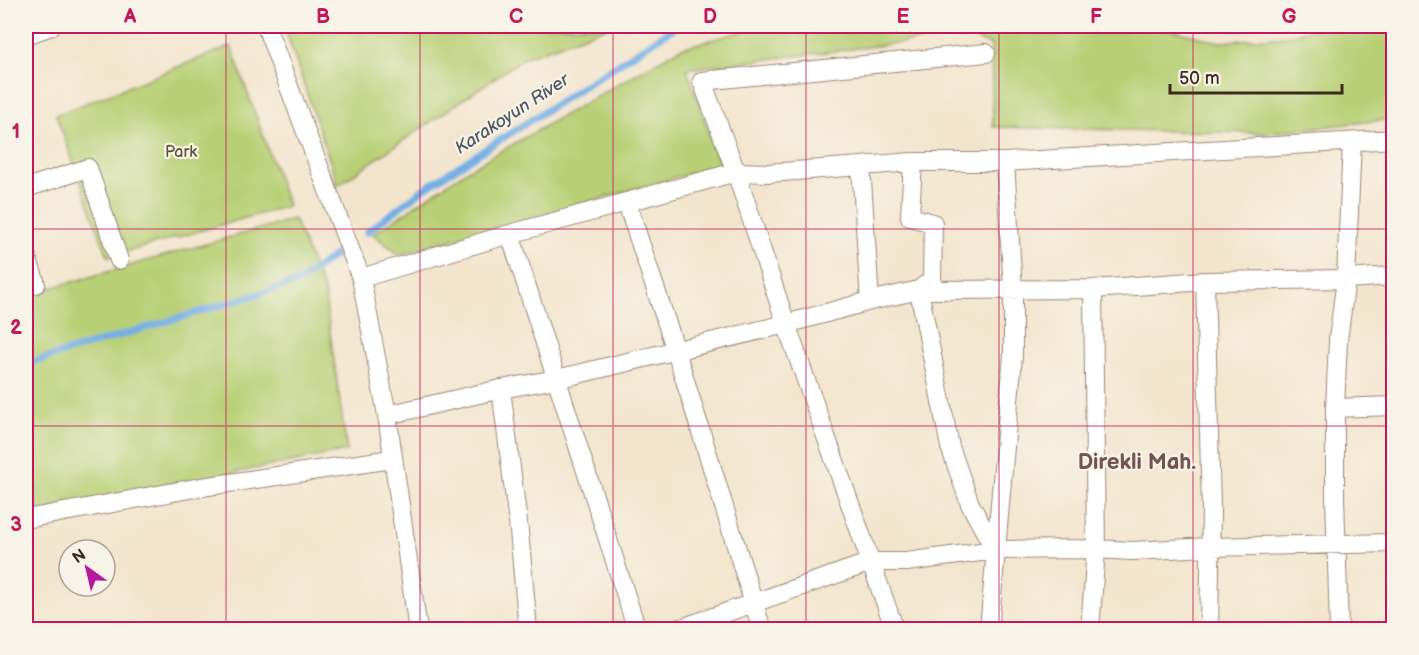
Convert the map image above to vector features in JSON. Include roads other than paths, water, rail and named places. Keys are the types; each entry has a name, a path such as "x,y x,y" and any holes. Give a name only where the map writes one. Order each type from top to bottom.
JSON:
{"street":[{"path":"26,35 51,26"},
{"path":"266,26 361,278 387,415 418,630"},
{"path":"895,630 786,324 736,172 702,81 986,53"},
{"path":"361,278 510,234 736,172 770,173 913,162 1005,162 1394,139"},
{"path":"1339,630 1335,408 1338,340 1346,279 1352,142"},
{"path":"913,162 910,217 933,223 932,280 919,290"},
{"path":"989,630 1013,355 1013,290 1005,162"},
{"path":"861,166 870,301"},
{"path":"26,188 88,168 119,260"},
{"path":"627,202 676,351 762,630"},
{"path":"510,234 638,630"},
{"path":"26,254 36,284"},
{"path":"387,415 501,389 557,380 919,290 1093,289 1205,281 1394,276"},
{"path":"1205,281 1211,509 1209,630"},
{"path":"1089,630 1096,549 1093,289"},
{"path":"919,290 950,447 970,504 995,550"},
{"path":"501,389 519,531 528,630"},
{"path":"1335,408 1394,406"},
{"path":"26,519 195,488 392,459"},
{"path":"676,630 871,562 907,562 995,550 1132,551 1394,543"}],"waterway":[{"name":"Karakoyun River","path":"367,232 425,188 677,26"},
{"name":"Karakoyun River","path":"1226,26 1237,28 1251,26"},
{"name":"Karakoyun River","path":"26,364 298,282 335,255"}],"district":[{"name":"Direkli Mah.","path":"1137,462"}],"park label":[{"name":"Park","path":"181,152"}]}
